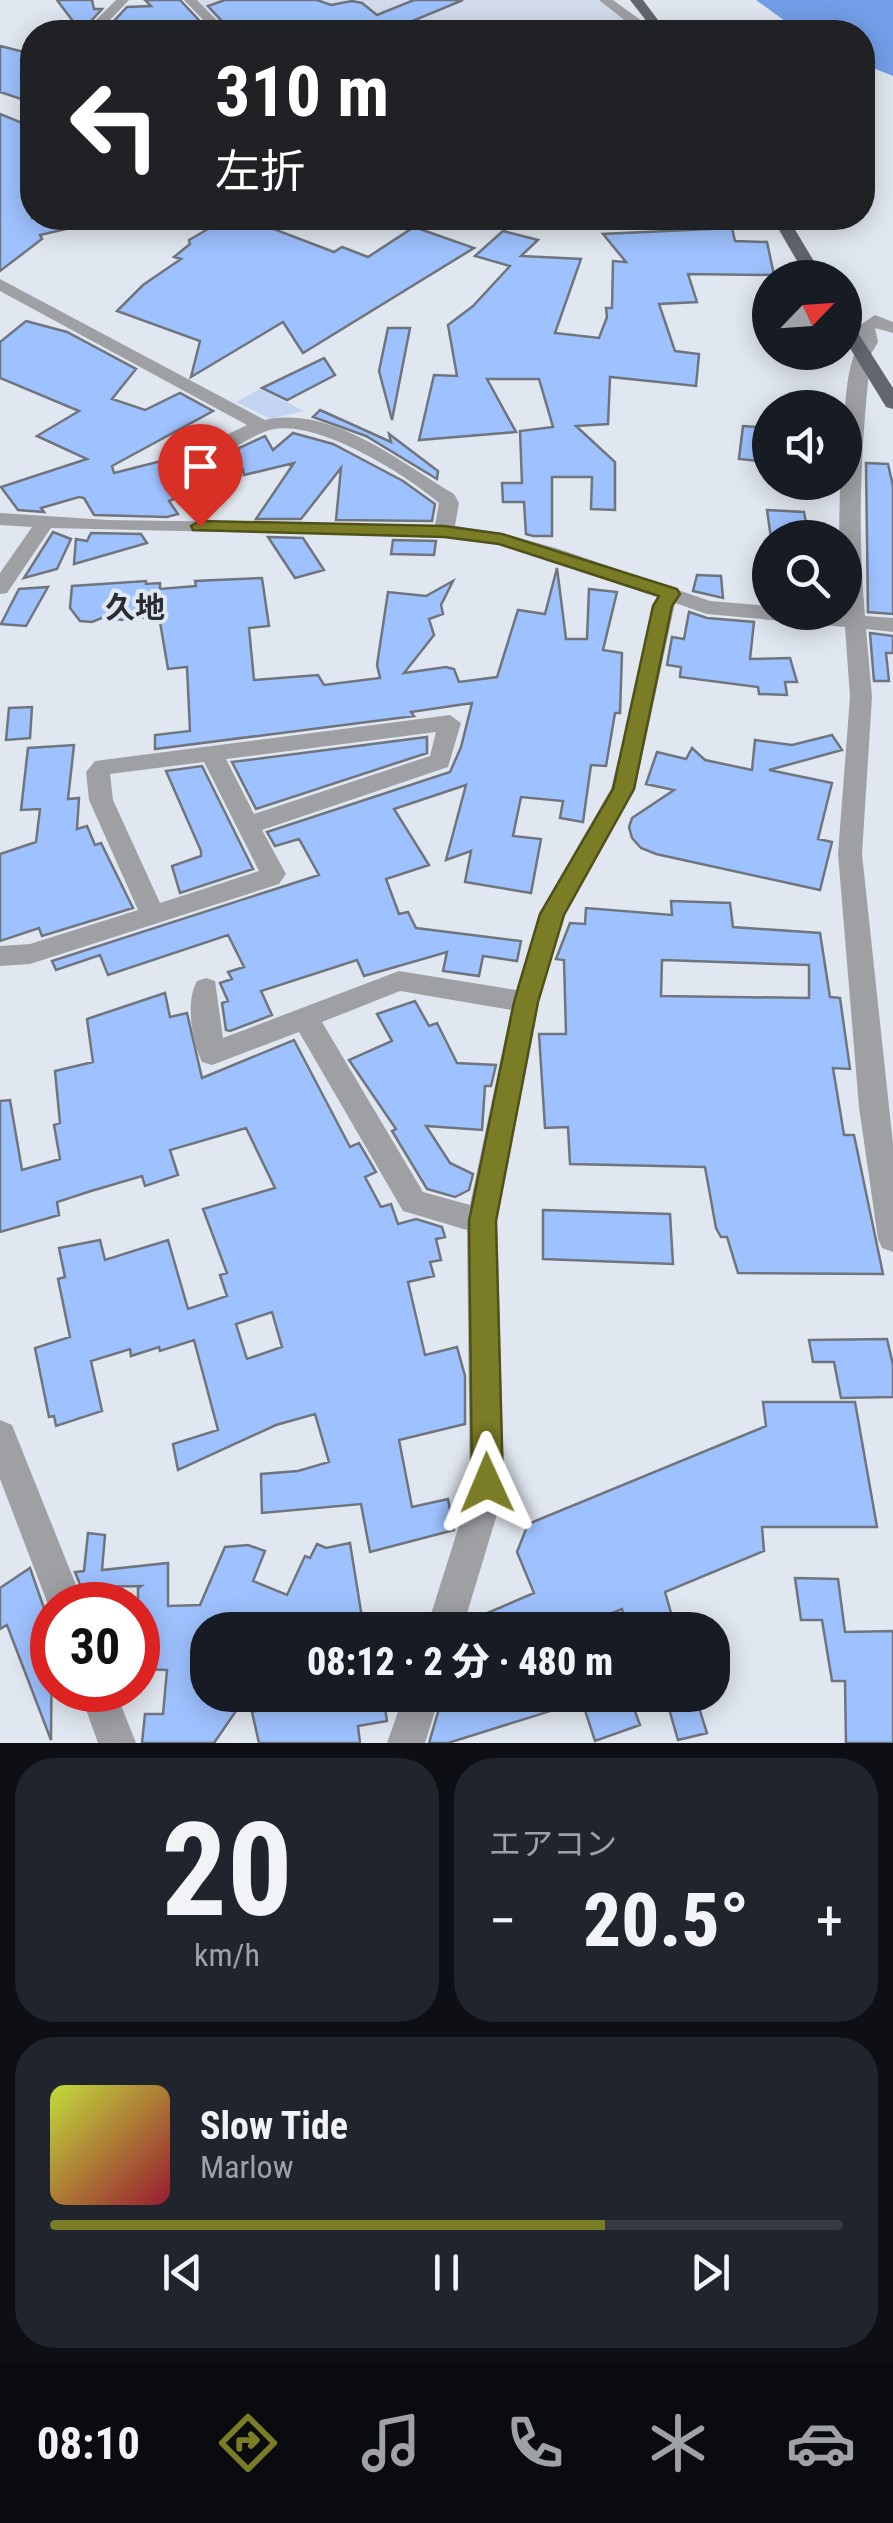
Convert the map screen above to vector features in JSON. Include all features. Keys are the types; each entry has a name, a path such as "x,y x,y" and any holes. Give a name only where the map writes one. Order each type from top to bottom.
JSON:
{"main road":[{"path":"636,0 651,20"},
{"path":"788,230 806,260"},
{"path":"862,354 893,403"}],"street":[{"path":"102,20 123,0"},
{"path":"190,0 210,20"},
{"path":"605,0 632,20"},
{"path":"0,284 262,426"},
{"path":"862,354 870,342 866,326 871,321 886,322 893,328"},
{"path":"849,520 850,457 860,370"},
{"path":"204,453 262,426 294,422 320,428 384,460 446,498 449,503 444,532"},
{"path":"0,519 44,524 444,532 502,539 707,607 752,611"},
{"path":"0,588 44,524"},
{"path":"449,1612 487,1483 482,1221 526,1002 552,914 624,789 662,606 670,594"},
{"path":"862,622 893,625"},
{"path":"855,630 860,697 850,854 873,1107 893,1239"},
{"path":"153,914 101,800 98,772 102,767 450,722 440,760 249,825"},
{"path":"0,956 30,954 274,874 211,754"},
{"path":"206,988 204,1007 212,1054 399,981 526,1002"},
{"path":"306,1020 413,1202 482,1221"},
{"path":"0,1436 57,1582"},
{"path":"106,1712 117,1743"},
{"path":"406,1743 416,1712"}],"shaded area":[{"path":"198,0 602,0 630,20 216,20"},
{"path":"260,389 304,411 271,419 236,402"}],"water":[{"path":"756,0 893,0 893,76 875,69 875,20 784,20"}],"building":[{"path":"57,0 92,0 94,9 102,9 92,20 72,20"},
{"path":"145,0 180,0 199,20 115,20 127,7 151,6"},
{"path":"225,0 317,0 331,5 352,1 362,3 377,15 414,0 463,0 415,20 221,20 208,6"},
{"path":"0,46 20,51 20,99 0,92"},
{"path":"0,114 20,122 20,230 62,230 40,235 42,239 0,271"},
{"path":"206,230 276,230 334,252 342,247 368,257 409,230 423,230 474,248 303,353 283,322 191,377 200,341 117,311 143,285 181,259 174,257 190,244 189,240"},
{"path":"732,230 735,241 767,242 771,260 752,260 752,275 688,274 697,302 659,304 675,351 699,354 696,386 610,377 608,424 576,426 615,462 615,510 591,509 592,477 552,477 552,536 526,534 524,502 503,502 502,483 522,483 520,431 553,427 539,379 487,379 516,432 419,440 434,375 457,376 448,325 473,306 510,266 475,256 503,231 538,240 521,256 581,259 555,333 599,338 607,317 606,308 612,308 613,261 626,262 603,234"},
{"path":"26,321 67,332 136,369 112,399 145,410 180,393 213,411 112,466 114,473 193,453 197,461 216,459 265,436 273,450 293,433 333,444 403,481 435,504 432,521 336,520 341,468 301,519 256,519 294,463 244,475 243,469 169,488 176,498 169,501 178,514 167,517 94,515 84,498 79,497 41,508 44,512 18,510 1,487 87,459 37,436 79,411 0,378 0,342"},
{"path":"388,328 410,328 392,420 379,371"},
{"path":"324,358 335,375 287,400 262,388"},
{"path":"320,410 391,442 389,434 438,471 437,479 366,436 313,417"},
{"path":"743,426 752,427 752,460 739,459"},
{"path":"866,463 888,464 893,486 893,614 868,612"},
{"path":"767,510 804,512 806,520 768,520"},
{"path":"53,532 71,539 57,569 24,578"},
{"path":"91,533 141,534 147,543 74,564 76,539 87,541"},
{"path":"268,537 303,538 324,570 295,578"},
{"path":"393,540 436,541 434,555 391,554"},
{"path":"557,568 566,639 587,639 589,589 617,592 603,650 622,653 620,713 615,713 606,766 591,765 583,822 560,818 563,801 521,797 513,836 541,839 531,893 465,882 471,851 446,860 466,785 394,809 429,865 386,879 399,914 408,912 416,928 521,941 517,961 483,956 479,976 443,971 447,952 364,976 357,960 261,991 272,1015 230,1031 226,1030 222,1003 228,1001 220,983 232,979 228,972 244,967 228,935 108,975 100,955 56,970 52,961 319,875 299,839 275,846 267,832 450,772 472,703 411,712 414,716 155,749 155,735 190,731 187,667 168,669 160,622 133,615 122,620 104,617 80,621 70,608 72,586 146,581 160,583 160,589 196,586 195,581 262,578 269,626 249,628 254,680 318,675 324,685 380,678 377,665 388,592 426,596 453,581 441,605 443,614 429,619 434,635 404,673 446,667 454,669 459,682 497,677 518,610 545,614"},
{"path":"697,575 721,576 723,598 693,591"},
{"path":"48,587 26,626 1,624 19,589"},
{"path":"689,612 707,618 752,622 750,659 790,658 797,682 785,682 787,695 759,694 758,687 680,677 681,667 667,665 672,637 684,639"},
{"path":"870,633 893,636 893,653 886,653 889,681 874,681"},
{"path":"32,707 30,738 6,740 9,708"},
{"path":"832,735 842,750 769,770 832,783 818,839 832,842 820,890 656,854 641,848 632,838 632,818 674,790 646,784 657,752 686,759 692,748 705,760 752,770 755,740 792,745"},
{"path":"427,737 427,753 256,809 232,762"},
{"path":"74,745 68,799 79,798 77,829 87,826 95,845 101,843 133,908 42,936 39,928 0,941 0,854 36,842 40,809 21,810 28,748"},
{"path":"202,766 253,869 180,893 172,866 201,856 201,851 166,771"},
{"path":"671,901 730,903 733,927 820,933 830,997 840,998 850,1069 833,1068 844,1135 854,1135 883,1274 738,1273 727,1237 721,1237 716,1228 705,1167 570,1164 568,1127 545,1128 539,1034 566,1034 564,960 556,959 570,923 585,924 586,908 672,915","holes":["662,960 809,965 809,998 661,996"]},
{"path":"165,993 170,1017 187,1013 202,1078 294,1040 350,1147 359,1143 376,1172 365,1177 381,1207 391,1204 398,1224 416,1219 442,1227 445,1237 436,1239 441,1260 430,1262 434,1276 408,1282 425,1355 457,1347 465,1376 465,1424 399,1440 412,1507 448,1499 454,1530 370,1552 361,1504 262,1513 261,1474 298,1471 329,1462 315,1414 276,1425 178,1470 173,1444 218,1430 194,1340 160,1351 159,1347 131,1356 130,1349 91,1361 102,1411 56,1426 54,1416 49,1417 35,1348 70,1337 58,1279 65,1277 59,1248 100,1240 105,1260 168,1240 188,1309 227,1296 220,1275 227,1273 203,1209 275,1188 246,1128 170,1150 178,1175 145,1186 142,1176 91,1191 57,1202 59,1215 0,1232 0,1101 10,1100 22,1170 60,1159 54,1125 60,1123 55,1071 93,1062 87,1019","holes":["272,1312 282,1347 247,1359 236,1324"]},
{"path":"415,1001 429,1026 437,1023 457,1063 496,1065 491,1086 485,1086 482,1130 426,1126 450,1163 473,1174 469,1190 455,1197 427,1189 392,1131 396,1129 349,1060 392,1041 377,1014"},
{"path":"543,1210 670,1214 673,1264 543,1259"},
{"path":"887,1339 893,1365 893,1397 841,1398 834,1362 813,1362 809,1340"},
{"path":"763,1402 855,1402 877,1527 762,1527 764,1551 665,1592 671,1612 490,1612 534,1593 517,1552 528,1524 766,1426"},
{"path":"88,1533 105,1535 102,1570 168,1563 168,1606 200,1605 225,1547 248,1545 265,1551 253,1581 287,1595 305,1556 310,1558 317,1544 326,1548 350,1543 361,1612 190,1612 190,1712 235,1712 214,1743 142,1743 145,1714 163,1714 167,1670 160,1670 160,1582 79,1582 75,1572 84,1571"},
{"path":"30,1568 35,1582 30,1582 30,1685 7,1625 0,1629 0,1588"},
{"path":"795,1578 838,1579 845,1632 893,1631 893,1743 846,1743 845,1681 832,1681 822,1620 801,1620"},
{"path":"40,1712 51,1712 51,1740"},
{"path":"252,1712 386,1712 387,1721 358,1726 360,1743 259,1743"},
{"path":"438,1712 547,1712 448,1743 429,1743"},
{"path":"586,1712 635,1712 640,1725 595,1741"},
{"path":"670,1712 700,1712 707,1733 678,1740"}],"district":[{"name":"久地","path":"135,607"}],"route":[{"path":"200,526 444,532 502,539 670,594 662,606 624,789 552,914 526,1002 482,1221 487,1483"}]}
